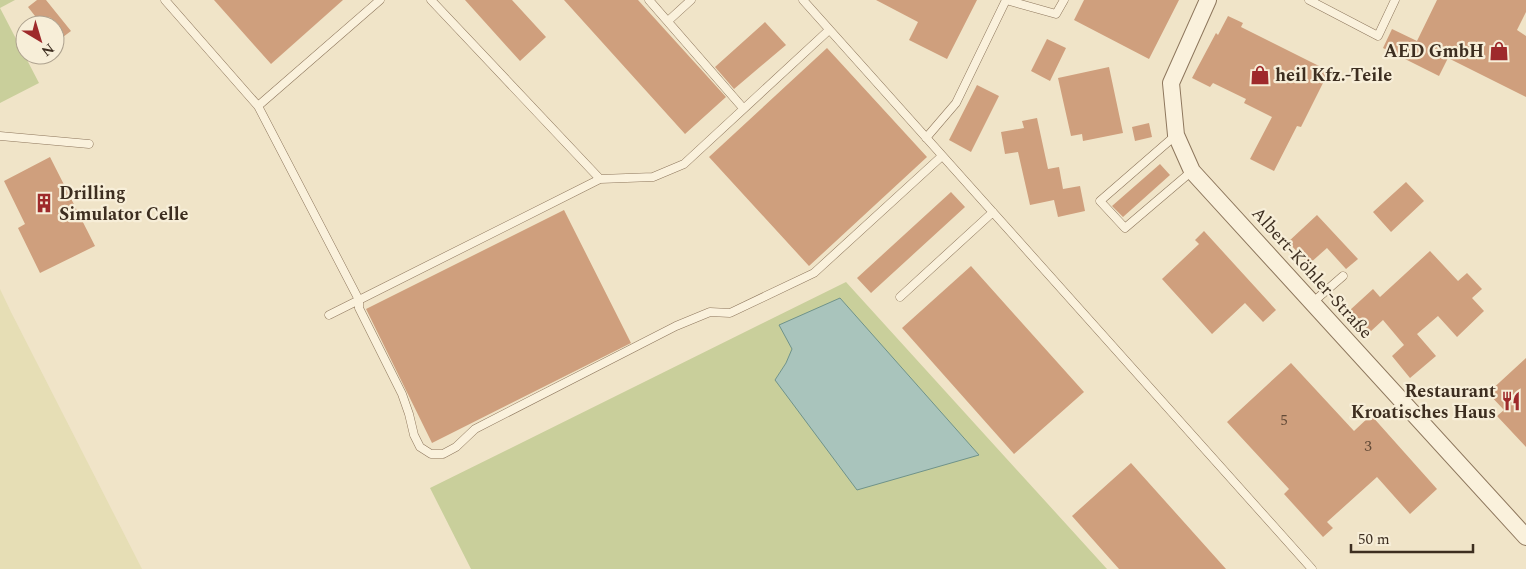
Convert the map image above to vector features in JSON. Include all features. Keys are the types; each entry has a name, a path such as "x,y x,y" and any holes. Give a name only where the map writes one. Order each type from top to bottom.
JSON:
{"street":[{"name":"Albert-Köhler-Straße","path":"1208,0 1171,83 1176,135 1192,171 1526,537"}],"lane":[{"path":"165,0 258,106 360,300 359,308 402,394 414,435 420,447 432,454 444,454 456,447 475,429 676,326 710,312 730,313 814,273 942,156"},
{"path":"258,106 380,0"},
{"path":"431,0 600,179"},
{"path":"649,0 743,108"},
{"path":"668,21 691,0"},
{"path":"802,0 1312,569"},
{"path":"926,138 956,102 1006,0 1056,14 1064,0"},
{"path":"1309,0 1323,3 1378,36 1395,0"},
{"path":"329,315 600,179 653,177 684,164 829,30"},
{"path":"1176,135 1100,201 1124,228 1192,171"},
{"path":"0,136 89,144"},
{"path":"900,297 992,212"},
{"path":"1312,304 1343,276"}],"shaded area":[{"path":"0,289 11,312 142,569 0,569"}],"green space":[{"path":"0,0 15,0 0,8"},
{"path":"0,8 15,37 15,65 30,65 39,83 0,103"},
{"path":"846,282 1107,569 471,569 430,488","holes":["780,325 978,455 775,380 793,349"]}],"water":[{"path":"840,298 979,455 857,490 775,380 792,349 779,325"}],"building":[{"path":"37,0 46,0 58,15 34,15 28,7"},
{"path":"214,0 343,0 271,64"},
{"path":"465,0 512,0 546,37 520,61"},
{"path":"564,0 638,0 726,97 685,134"},
{"path":"876,0 977,0 947,59 909,40 918,22"},
{"path":"1084,0 1179,0 1149,59 1074,20"},
{"path":"1437,0 1526,0 1526,12 1517,30 1526,36 1526,97 1448,58 1439,76 1383,48 1392,29 1417,41"},
{"name":"heil Kfz.-Teile","path":"1228,16 1243,23 1241,27 1329,71 1301,127 1297,126 1274,171 1250,159 1272,117 1244,103 1246,99 1213,83 1210,87 1192,78 1216,33 1218,35"},
{"path":"765,22 786,45 734,89 715,67"},
{"path":"65,24 71,31 65,36"},
{"path":"1047,39 1066,48 1050,81 1031,71"},
{"path":"827,48 927,157 809,266 709,157"},
{"path":"1109,67 1123,133 1083,141 1082,134 1071,136 1058,78"},
{"path":"977,85 999,96 971,152 949,140"},
{"path":"1037,118 1048,169 1059,167 1063,189 1080,186 1085,211 1058,217 1054,200 1030,205 1018,152 1005,154 1001,132 1024,128 1022,121"},
{"path":"1149,123 1152,137 1135,141 1132,127"},
{"name":"Drilling Simulator Celle","path":"50,157 95,246 40,273 18,228 25,224 4,181"},
{"path":"1160,164 1170,175 1123,217 1112,206"},
{"path":"1406,182 1424,201 1391,232 1373,212"},
{"path":"951,192 965,207 871,293 857,278"},
{"path":"564,210 631,343 432,443 366,309"},
{"path":"1317,215 1358,259 1346,269 1327,248 1309,264 1288,242"},
{"path":"1204,231 1276,310 1263,322 1245,303 1212,334 1162,279 1199,244 1195,240"},
{"path":"1430,251 1458,281 1467,273 1482,289 1472,298 1484,311 1457,337 1438,316 1417,334 1436,356 1410,378 1392,356 1404,345 1383,320 1370,332 1350,310 1373,289 1380,297"},
{"path":"971,266 1084,392 1014,454 902,328"},
{"name":"Restaurant Kroatisches Haus","path":"1526,358 1526,447 1497,416 1504,410 1488,393"},
{"path":"1291,363 1354,431 1371,415 1437,489 1410,514 1377,477 1327,522 1333,528 1323,537 1284,494 1289,489 1227,422"},
{"path":"1131,463 1226,569 1119,569 1072,516"}],"place":[{"name":"AED GmbH","path":"1499,51"},
{"name":"heil Kfz.-Teile","path":"1260,75"},
{"name":"Drilling Simulator Celle","path":"44,203"},
{"name":"Restaurant Kroatisches Haus","path":"1511,401"}]}
